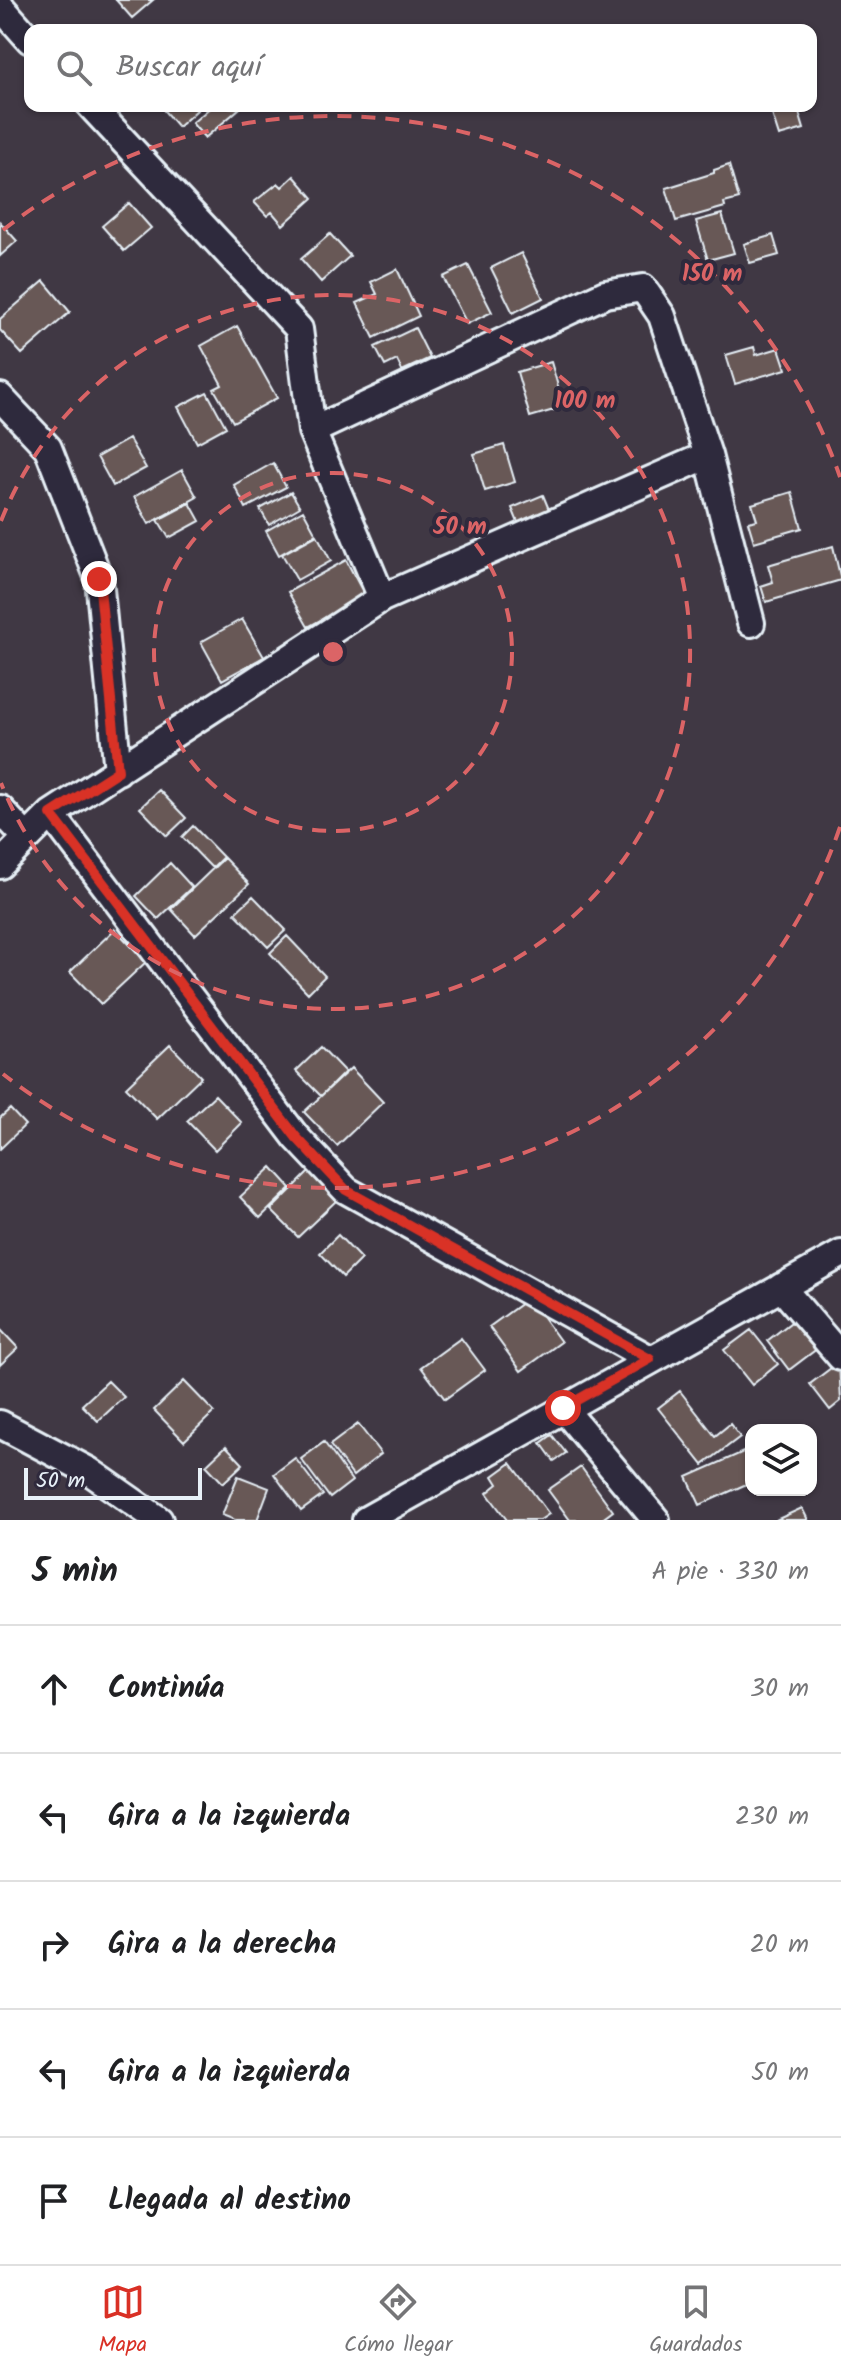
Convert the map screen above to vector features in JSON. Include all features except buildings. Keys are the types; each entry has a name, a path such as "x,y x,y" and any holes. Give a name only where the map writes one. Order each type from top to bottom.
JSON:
{"street":[{"path":"0,6 24,33"},
{"path":"97,112 299,329 312,431 382,598"},
{"path":"312,431 605,294 643,288 662,316 708,455 751,623"},
{"path":"0,397 48,448 99,579 118,771"},
{"path":"0,865 51,814 382,598 708,455"},
{"path":"0,809 27,838"},
{"path":"51,814 296,1137 346,1190 650,1359"},
{"path":"366,1520 841,1254"},
{"path":"781,1287 841,1357"},
{"path":"563,1408 656,1520"},
{"path":"0,1424 89,1471 159,1520"}],"route":[{"path":"99,579 118,771 51,814 296,1137 346,1190 650,1359 563,1408"}]}
